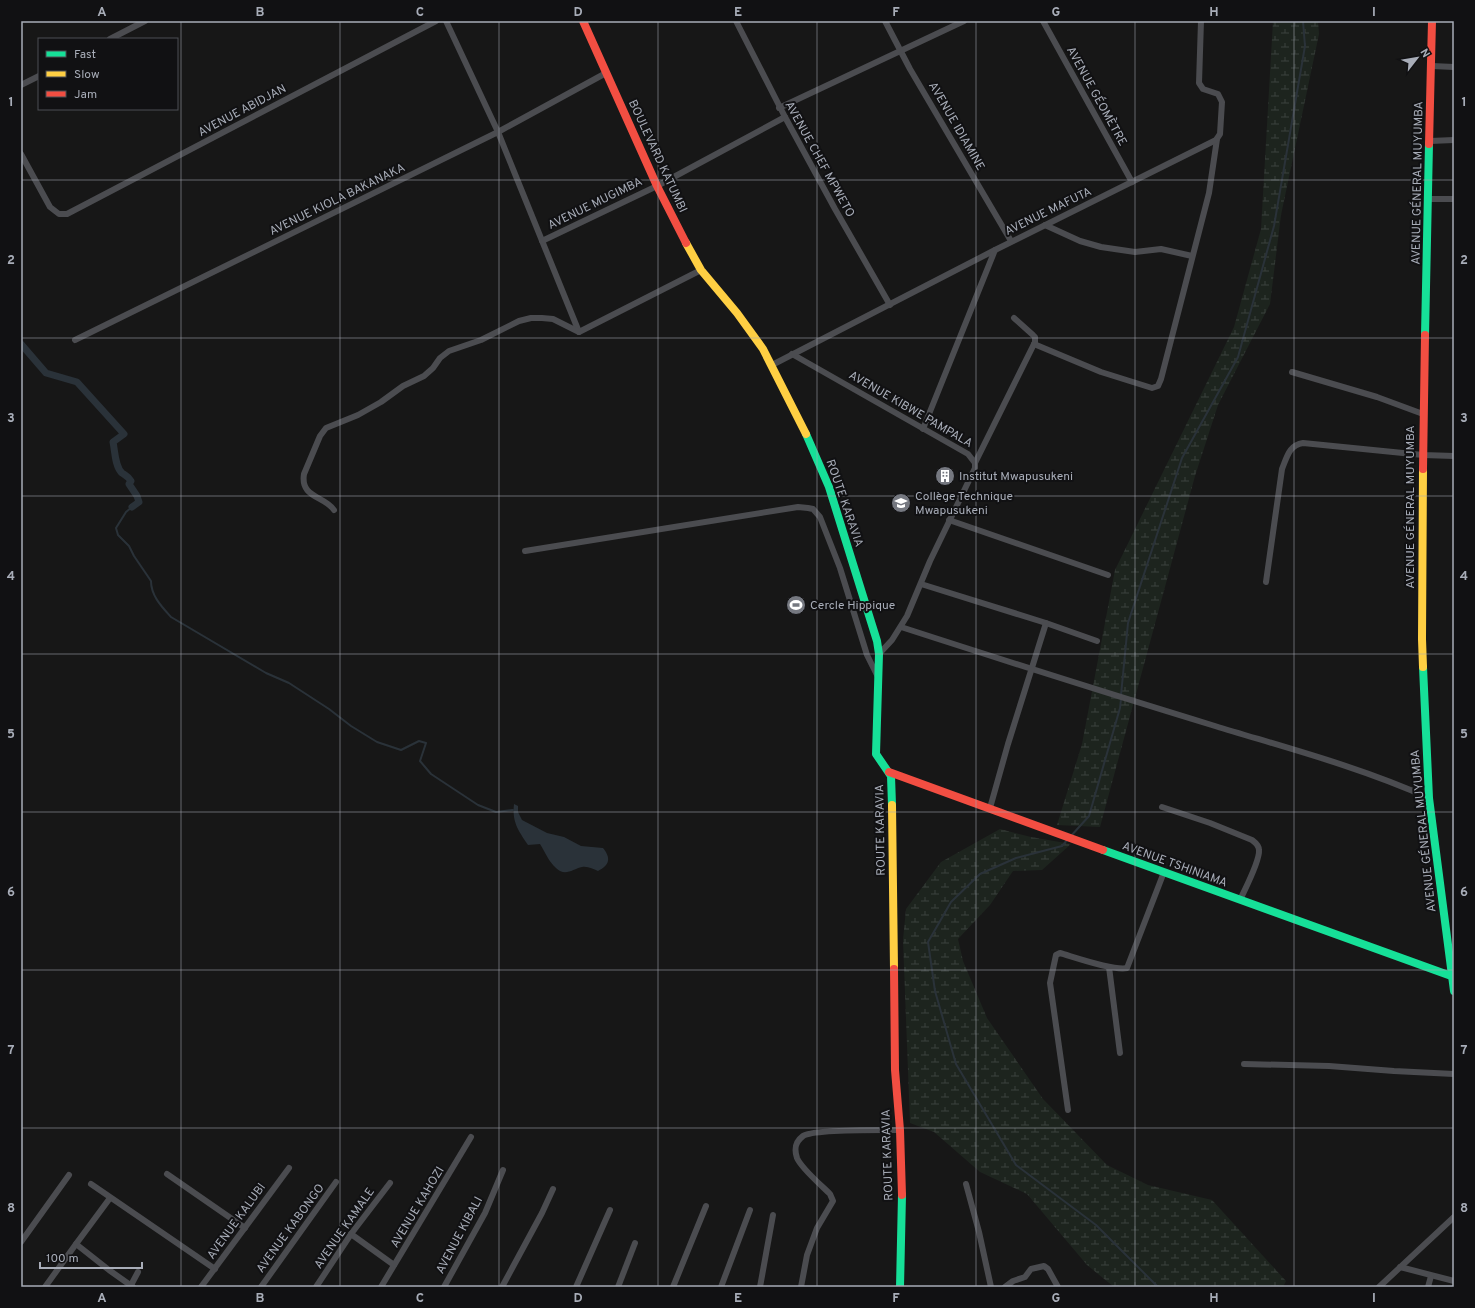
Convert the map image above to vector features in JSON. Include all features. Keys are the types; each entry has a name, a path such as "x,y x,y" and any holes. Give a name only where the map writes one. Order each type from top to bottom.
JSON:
{"street":[{"path":"112,38 145,21"},
{"name":"AVENUE ABIDJAN","path":"21,154 50,207 57,213 62,215 67,214 436,21"},
{"path":"446,21 498,132 579,332"},
{"name":"BOULEVARD KATUMBI","path":"583,21 657,186 682,236 701,270 722,296"},
{"name":"AVENUE CHEF MPWETO","path":"736,21 780,108 835,209 890,304"},
{"name":"AVENUE IDIAMINE","path":"885,21 899,50 1011,242"},
{"path":"780,108 899,50 945,31 964,21"},
{"name":"AVENUE GÉOMÈTRE","path":"1043,21 1132,182"},
{"path":"1034,344 1101,372 1152,388 1156,387 1161,379 1209,193 1217,139 1220,134 1222,99 1216,93 1202,88 1199,83 1201,21"},
{"name":"AVENUE GÉNERAL MUYUMBA","path":"1432,21 1422,455 1422,639 1429,798 1454,991"},
{"path":"1432,66 1454,67"},
{"name":"AVENUE KIOLA BAKANAKA","path":"75,340 498,132 606,73"},
{"path":"21,85 38,76"},
{"name":"AVENUE MUGIMBA","path":"542,241 657,186 785,117"},
{"name":"AVENUE MAFUTA","path":"772,365 994,250 1217,139"},
{"path":"1430,141 1454,140"},
{"path":"1429,199 1454,200"},
{"path":"1046,225 1080,242 1101,247 1135,252 1161,249 1192,256"},
{"path":"923,429 994,250"},
{"path":"579,332 701,270"},
{"name":"ROUTE KARAVIA","path":"722,296 754,336 772,365 804,429 829,487 875,632 880,654 876,754 880,764 892,777 894,1057 900,1130 902,1196 900,1287"},
{"path":"334,510 329,504 310,493 303,479 320,436 326,428 358,415 381,402 403,386 424,376 433,368 440,358 449,351 481,340 520,320 537,317 547,318 558,321 579,332"},
{"path":"976,463 1034,344 1035,339 1033,335 1014,318"},
{"name":"AVENUE KIBWE PAMPALA","path":"792,354 968,454 976,463 901,627 880,654"},
{"path":"1292,372 1376,397 1423,414"},
{"path":"1266,582 1282,469 1292,448 1303,443 1422,455 1454,456"},
{"path":"525,551 798,507 808,508 817,513 824,525 840,568 867,655 878,677"},
{"path":"949,520 1108,575"},
{"path":"921,584 1046,623 1097,642"},
{"path":"990,808 1046,623"},
{"path":"901,627 1032,670 1353,768 1406,787 1429,798"},
{"name":"AVENUE TSHINIAMA","path":"889,772 1453,977"},
{"path":"892,788 897,781 904,777"},
{"path":"1162,807 1210,823 1256,843 1259,850 1258,858 1240,900"},
{"path":"1068,1110 1050,983 1055,956 1060,953 1109,966 1125,969 1128,967 1164,872"},
{"path":"1109,966 1120,1053"},
{"path":"1244,1064 1329,1066 1454,1074"},
{"path":"801,1287 807,1255 817,1228 833,1201 830,1194 797,1159 795,1146 804,1135 818,1132 900,1130"},
{"name":"AVENUE KAHOZI","path":"380,1287 471,1137"},
{"name":"AVENUE KALUBI","path":"203,1286 289,1168"},
{"name":"AVENUE KIBALI","path":"444,1287 485,1213 503,1170"},
{"path":"167,1174 245,1228"},
{"path":"21,1242 69,1175"},
{"name":"AVENUE KABONGO","path":"261,1287 336,1182"},
{"name":"AVENUE KAMALE","path":"316,1287 351,1234 390,1183"},
{"path":"91,1184 215,1269"},
{"path":"966,1184 979,1232 991,1287"},
{"path":"502,1287 542,1213 553,1189"},
{"path":"45,1287 110,1198"},
{"path":"673,1287 706,1206"},
{"path":"576,1287 610,1210"},
{"path":"721,1287 750,1210"},
{"path":"760,1287 773,1215"},
{"path":"1379,1287 1454,1217"},
{"path":"351,1234 394,1265"},
{"path":"618,1287 635,1243"},
{"path":"76,1244 108,1270 131,1286 138,1272"},
{"path":"1005,1287 1013,1281 1025,1277 1031,1270 1042,1266 1048,1269 1058,1287"},
{"path":"1400,1267 1454,1281"},
{"path":"1428,1287 1431,1276"}],"green space":[{"path":"1273,21 1318,21 1319,34 1281,215 1270,304 1218,405 1195,476 1100,827 1057,825 1082,744 1115,570 1234,327 1261,229"},
{"path":"1000,829 1031,837 1071,844 1042,870 1013,871 990,905 958,939 963,961 987,1018 1043,1099 1107,1165 1148,1185 1212,1200 1286,1281 1283,1287 1114,1287 1087,1265 1027,1194 980,1172 934,1132 910,1123 903,940 906,909 941,862"}],"shaded area":[{"path":"514,804 518,806 518,812 522,820 547,833 564,837 581,846 603,848 608,858 607,864 598,871 582,867 569,872 559,871 551,863 540,844 528,845 521,835 516,826"}],"waterway":[{"path":"1121,695 1128,623 1182,458 1238,357 1274,226 1305,46 1303,21"},
{"path":"21,344 46,373 77,382 124,434 113,442 118,467 131,481 129,484 139,502 132,507"},
{"path":"132,507 126,512 116,528 118,535 129,546 151,581 151,586 155,596 171,617 266,673 289,683 377,742 401,750 419,741 426,743 420,761 431,774 478,805 496,812 513,810"},
{"path":"1071,836 1089,816 1120,708 1121,699"},
{"path":"1068,839 1062,846 1016,858 980,874 951,902 928,942 935,991 956,1064 1016,1165 1096,1225 1158,1287"}],"traffic: fast":[{"path":"1425,335 1429,144"},
{"path":"806,434 829,487 877,641 879,654 876,754 891,776 892,805"},
{"path":"1423,667 1429,798 1454,991"},
{"path":"1103,850 1454,977"},
{"path":"900,1287 902,1195"}],"traffic: slow":[{"path":"686,243 701,270 737,313 763,349 806,434"},
{"path":"1423,469 1423,667"},
{"path":"892,805 894,969"}],"traffic: jam":[{"path":"583,21 657,186 686,243"},
{"path":"1429,144 1432,21"},
{"path":"1423,469 1425,335"},
{"path":"889,772 1103,850"},
{"path":"894,969 895,1070 900,1130 902,1195"}],"place":[{"name":"Institut Mwapusukeni","path":"945,476"},
{"name":"Collège Technique Mwapusukeni","path":"901,503"},
{"name":"Cercle Hippique","path":"796,605"}]}
